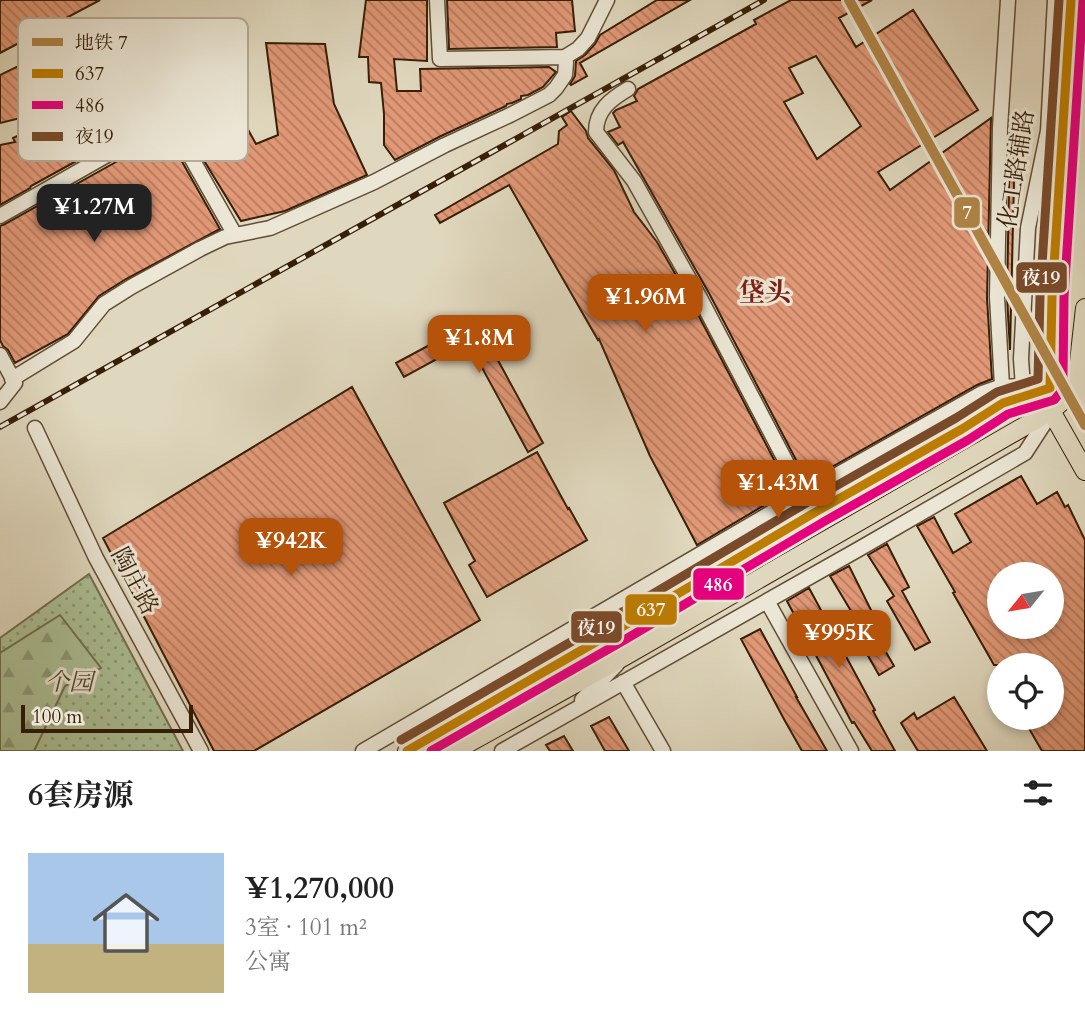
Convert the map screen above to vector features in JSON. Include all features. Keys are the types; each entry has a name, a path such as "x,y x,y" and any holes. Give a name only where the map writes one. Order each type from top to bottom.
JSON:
{"main road":[{"path":"1071,0 1052,297 1050,388 1051,411 1085,471"},
{"path":"1082,389 1085,308"},
{"path":"407,751 1003,403 1050,388 1082,389"},
{"path":"454,751 1051,411 1082,389"}],"street":[{"path":"437,0 440,59 565,57 578,49 588,38 607,0"},
{"path":"1002,386 997,284 1000,128 1008,0"},
{"name":"化工路辅路","path":"1023,387 1021,359 1028,228 1048,131 1055,0"},
{"path":"0,402 14,381 74,341 104,304 131,287 225,237 270,229 374,182 549,95 565,75 565,57"},
{"path":"628,89 612,99 600,112 596,132 634,181 701,300 803,494"},
{"path":"0,216 97,161"},
{"path":"193,161 235,235"},
{"path":"0,355 14,381"},
{"path":"363,751 390,744 521,660 803,494 982,393 1002,386 1050,388"},
{"path":"502,751 1025,453 1051,411"},
{"name":"陶庄路","path":"35,428 96,558 201,751"},
{"path":"767,601 851,751"},
{"path":"521,660 554,646 620,628"},
{"path":"571,711 625,656"},
{"path":"624,682 663,751"}],"green space":[{"name":"个园","path":"89,574 183,751 0,751 0,638"},
{"path":"60,615 101,668 65,686 34,751 0,751 0,653"}],"building":[{"path":"0,0 100,0 66,18 18,18 18,43 0,53"},
{"path":"366,0 427,0 427,61 394,59 397,91 421,91 420,69 549,67 556,72 543,87 395,160 384,145 381,83 369,82 368,57 359,57"},
{"path":"447,0 572,0 575,31 556,33 557,47 449,49"},
{"path":"657,0 690,0 580,63 587,76 570,84 575,76 576,61 585,55 600,35"},
{"path":"791,0 872,0 839,18 856,47 913,10 978,110 878,172 890,190 991,118 987,298 992,379 807,481 710,295 623,142 618,145 608,132 620,127 613,113 637,101 634,96 638,89 756,24 754,20","holes":["816,56 861,126 817,159 784,102 803,93 789,68"]},
{"path":"266,43 325,44 334,104 367,175 285,211 241,221 204,161 248,161 248,129 256,144 278,135"},
{"path":"18,66 18,119 0,123 0,75"},
{"path":"571,111 588,138 614,170 634,212 657,242 790,490 697,545 650,456 599,339 509,185 440,223 435,215 558,144 559,131 567,125 562,117"},
{"path":"1010,132 1015,139 1010,350 1007,297"},
{"path":"18,136 18,161 76,161 0,205 0,145 15,142 13,138"},
{"path":"118,161 182,161 220,229 99,296 68,334 15,363 0,340 0,226"},
{"path":"476,320 543,443 528,452 468,342 404,377 396,363"},
{"path":"352,387 480,620 254,751 214,751 103,538"},
{"path":"965,414 706,564 705,562 808,502"},
{"path":"537,452 587,540 487,597 469,565 475,561 444,503"},
{"path":"1021,476 1037,504 1057,492 1065,507 1068,505 1085,540 1085,751 1042,751 1030,730 1064,730 1064,653 987,653 917,526 934,517 953,553 971,542 955,514"},
{"path":"887,544 909,587 902,591 930,642 915,650 887,601 894,596 868,555"},
{"path":"849,566 872,612 865,616 894,666 879,675 851,626 857,621 830,576"},
{"path":"809,588 895,751 872,751 854,722 852,723 787,601"},
{"path":"760,629 827,751 802,751 785,721 741,639"},
{"path":"954,697 987,751 918,751 901,723 914,713 917,719"},
{"path":"609,717 629,751 605,751 591,726"},
{"path":"564,736 573,751 550,751 546,745"}],"railway":[{"path":"0,427 764,0"}],"metro line":[{"name":"7","path":"849,0 1085,425"}],"transit line":[{"name":"夜19","path":"401,740 997,392 1038,379 1040,296 1059,0"},
{"name":"637","path":"407,751 1003,403 1050,388 1052,297 1071,0"},
{"name":"486","path":"431,751 968,440 1008,414 1054,400 1061,392 1064,297 1083,1"}],"district":[{"name":"垡头","path":"765,292"}]}
